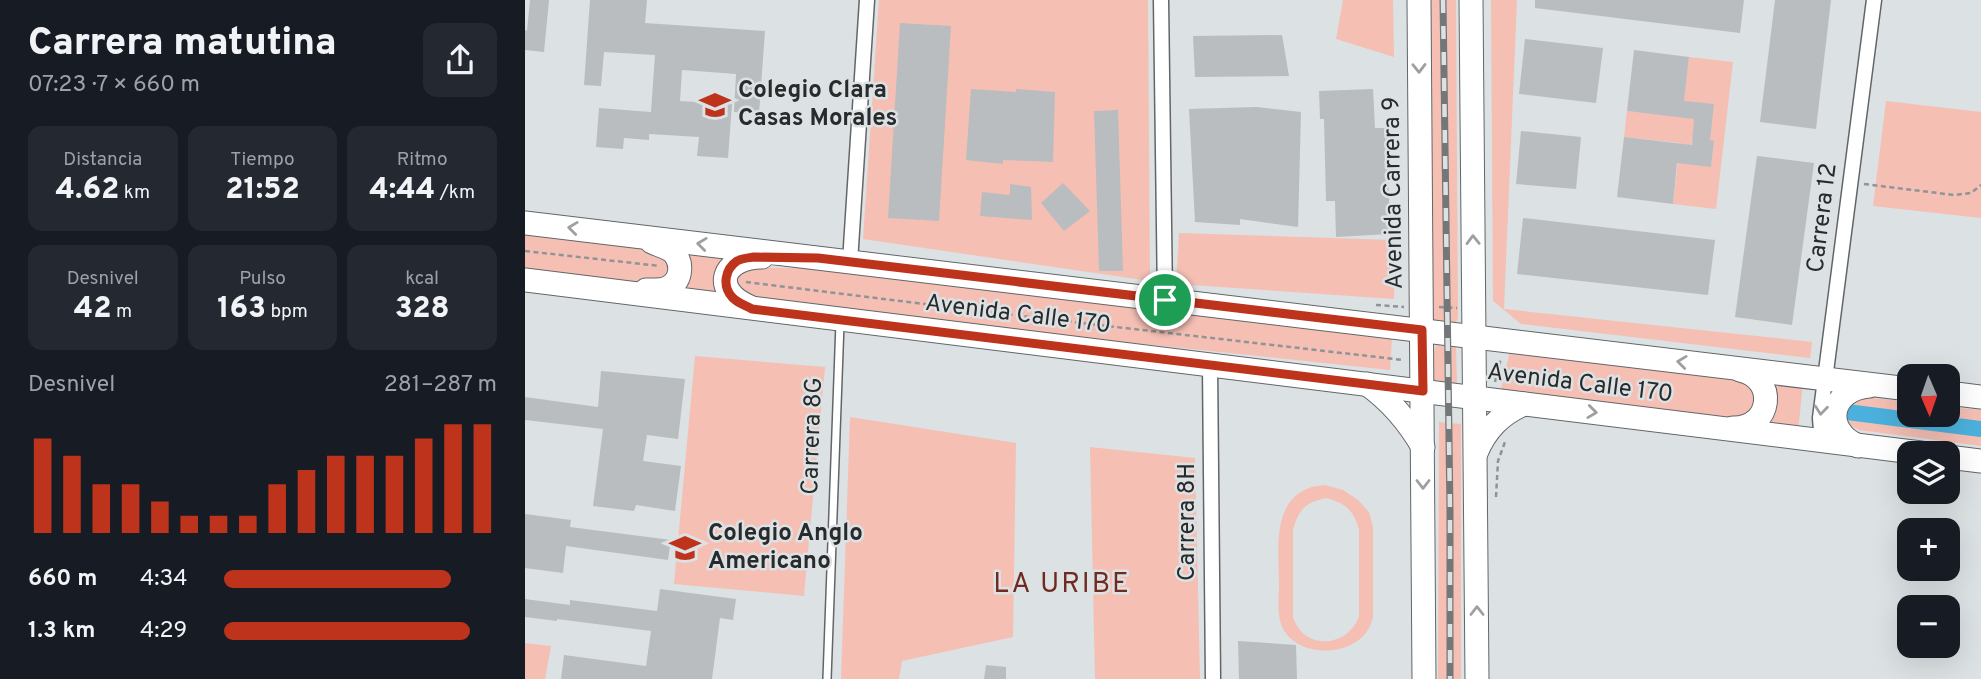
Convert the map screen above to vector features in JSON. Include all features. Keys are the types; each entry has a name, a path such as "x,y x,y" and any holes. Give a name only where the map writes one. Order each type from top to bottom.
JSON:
{"main road":[{"name":"Avenida Carrera 9","path":"1419,0 1424,679"},
{"path":"1471,0 1474,337 1484,395 1476,453 1477,679"},
{"name":"Avenida Calle 170","path":"525,223 1897,387"},
{"path":"587,287 668,289 675,282 680,269 678,260 673,252 640,236"},
{"path":"752,309 729,294 726,279 736,262 743,259 818,258"},
{"name":"Avenida Calle 170","path":"525,281 1423,391 1484,395 1524,404 1897,450"},
{"path":"1723,367 1754,376 1766,398 1762,414 1756,421 1741,428 1723,428"},
{"path":"1367,384 1402,416 1423,447"},
{"path":"1858,446 1849,442 1836,425 1837,405 1851,389 1879,385"},
{"path":"1960,394 1981,397"},
{"path":"1476,453 1485,433 1492,425 1524,404"},
{"path":"1960,458 1981,461"}],"street":[{"path":"850,262 867,0"},
{"path":"1161,0 1165,300"},
{"name":"Carrera 12","path":"1825,441 1820,418 1874,0"},
{"name":"Carrera 8H","path":"1210,365 1213,679"}],"lane":[{"name":"Carrera 8G","path":"827,679 840,320"}],"path":[{"path":"1850,182 1954,195 1971,193 1981,186"},
{"path":"525,251 680,269"},
{"path":"726,279 1403,360"},
{"path":"1484,395 1502,350"},
{"path":"1495,503 1498,461 1509,432"}],"shaded area":[{"path":"879,0 1148,0 1150,281 863,239"},
{"path":"1343,0 1393,0 1394,57 1336,39"},
{"path":"1428,0 1456,0 1458,319 1454,324 1435,323 1432,320"},
{"path":"1491,0 1517,0 1504,309 1812,342 1810,358 1521,324 1493,301"},
{"path":"1689,57 1733,62 1716,209 1673,204 1680,143 1624,137 1627,111 1682,117","holes":["1692,139 1714,141 1711,166 1689,164"]},
{"path":"1886,101 1981,112 1981,218 1873,206"},
{"path":"525,231 633,247 668,257 671,276 658,283 525,274"},
{"path":"1179,233 1395,240 1394,299 1176,284"},
{"path":"681,250 729,255 716,269 718,298 681,293 692,275 692,267"},
{"path":"826,265 1392,338 1390,370 1144,344 1084,341 756,299 739,292 733,274 738,267 799,268"},
{"path":"1437,344 1456,347 1457,384 1435,383 1432,363"},
{"path":"1510,351 1747,379 1757,390 1751,418 1718,418 1500,393"},
{"path":"695,356 825,367 804,596 674,584"},
{"path":"1770,379 1803,383 1798,432 1765,428"},
{"path":"1863,397 1897,401 1897,427 1960,427 1960,408 1981,410 1981,446 1960,443 1960,441 1859,430 1847,423 1845,404"},
{"path":"850,417 1016,443 1013,637 902,661 899,679 841,679"},
{"path":"1439,422 1461,424 1461,679 1438,679"},
{"path":"1090,447 1195,458 1200,679 1095,679"},
{"path":"1325,485 1343,490 1369,512 1373,527 1373,618 1358,641 1337,649 1325,650 1302,646 1282,627 1279,615 1278,543 1288,504 1309,488","holes":["1326,498 1351,512 1359,530 1359,617 1345,635 1325,641 1306,635 1298,628 1293,617 1293,530 1297,517 1308,505"]},
{"path":"525,643 551,646 545,679 525,679"}],"building":[{"path":"530,0 549,0 544,52 525,50"},
{"path":"590,0 647,0 645,23 765,31 759,114 734,112 736,74 682,70 680,101 732,104 728,158 697,156 699,137 649,134 649,140 624,138 623,149 596,147 599,108 651,112 655,55 604,52 601,86 584,85"},
{"path":"1535,0 1744,0 1740,33 1535,8"},
{"path":"1775,0 1831,0 1816,129 1760,122"},
{"path":"900,23 951,26 939,221 888,218"},
{"path":"1282,35 1289,76 1195,77 1193,36"},
{"path":"1525,39 1603,48 1596,103 1519,94"},
{"path":"1634,50 1689,57 1684,101 1714,104 1710,140 1714,141 1711,167 1677,163 1673,204 1617,197 1624,137 1692,145 1694,119 1627,111"},
{"path":"971,89 1055,92 1053,162 1003,160 1003,164 966,160"},
{"path":"1373,89 1375,128 1387,128 1390,234 1336,237 1335,201 1326,201 1324,119 1320,119 1319,91"},
{"path":"1257,107 1301,112 1298,227 1240,219 1240,225 1195,222 1189,109"},
{"path":"1118,110 1123,271 1099,271 1094,111"},
{"path":"1521,131 1581,137 1576,189 1516,184"},
{"path":"1757,156 1814,163 1792,325 1735,317"},
{"path":"1063,183 1090,211 1064,231 1041,203"},
{"path":"1010,184 1031,187 1032,220 980,216 982,192 1010,195"},
{"path":"1523,218 1715,240 1708,295 1517,274"},
{"path":"601,371 685,379 678,439 647,435 643,461 681,466 675,511 636,505 634,511 593,506 603,429 525,420 525,397 598,407"},
{"path":"525,514 571,520 570,527 671,540 668,560 566,546 563,573 525,568"},
{"path":"660,589 736,599 733,620 720,618 712,679 561,679 564,655 646,666 651,631 525,617 525,599 570,605 570,600 657,611"},
{"path":"1238,641 1296,645 1297,679 1239,679"},
{"path":"986,665 1006,667 1006,679 984,679"}],"waterway":[{"path":"1847,412 1981,429"}],"railway":[{"path":"1443,0 1450,679"}],"place":[{"name":"Colegio Clara Casas Morales","path":"715,105"},
{"name":"Colegio Anglo Americano","path":"685,548"}],"district":[{"name":"LA URIBE","path":"1062,585"}],"route":[{"path":"818,258 1165,300 1422,330 1423,391 752,309 729,294 726,279 729,270 743,259 818,258"}]}
